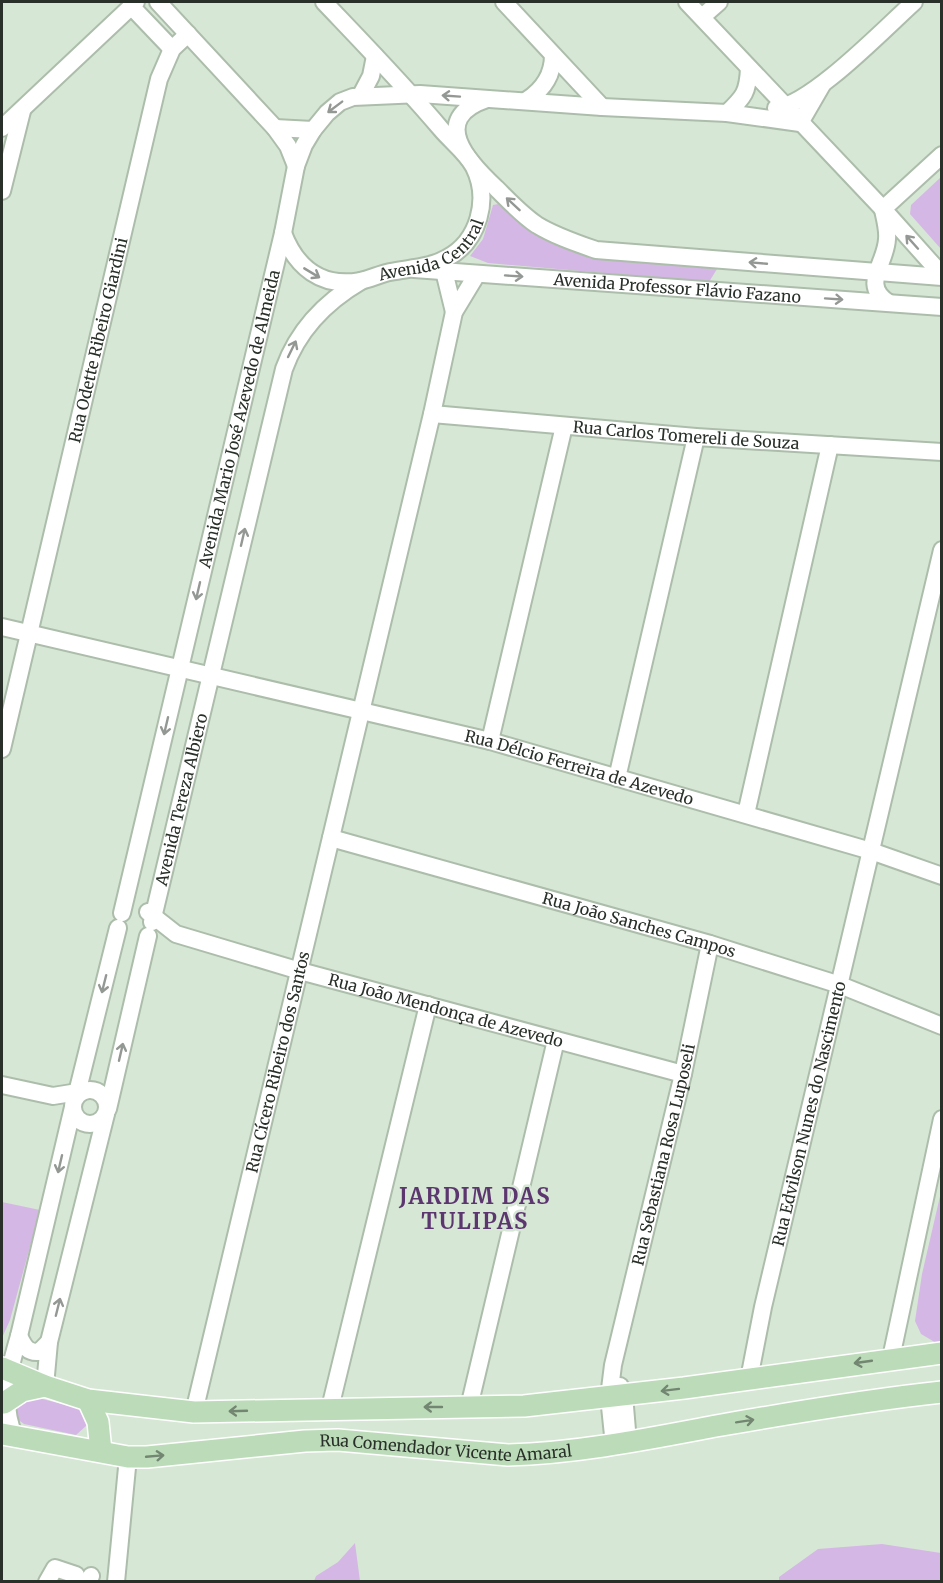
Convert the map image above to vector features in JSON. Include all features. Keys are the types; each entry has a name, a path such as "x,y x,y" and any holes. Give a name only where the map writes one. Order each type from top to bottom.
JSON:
{"main road":[{"name":"Rua Comendador Vicente Amaral","path":"4,1365 45,1386 88,1400 194,1412 524,1406 942,1353"},
{"path":"4,1403 22,1391 45,1386"},
{"name":"Rua Comendador Vicente Amaral","path":"8,1435 147,1457 305,1441 338,1440 508,1455 621,1444 875,1400 942,1392"},
{"path":"88,1400 108,1452"}],"street":[{"path":"158,2 275,128 288,146 296,166"},
{"name":"Avenida Central","path":"283,233 293,255 312,274 332,280 361,281 447,259 471,237 480,214 481,200 474,167 411,94 324,2"},
{"path":"504,2 602,107"},
{"path":"687,2 883,209 942,276"},
{"path":"702,17 719,2"},
{"path":"727,113 785,107 822,85 914,2"},
{"path":"2,128 134,4 172,49"},
{"name":"Rua Odette Ribeiro Giardini","path":"2,749 159,79 172,49 188,34"},
{"path":"527,100 539,92 547,81 553,69 553,54"},
{"path":"361,96 371,76 375,56"},
{"path":"727,113 744,97 749,68"},
{"path":"800,123 822,85"},
{"path":"296,166 313,130 334,106 347,99 361,96 411,94 527,100 602,107 727,113 800,123"},
{"path":"474,167 457,139 458,124 467,109 491,98"},
{"path":"2,182 22,109"},
{"path":"275,128 313,130"},
{"path":"883,209 942,155"},
{"name":"Avenida Mario José Azevedo de Almeida","path":"180,669 283,233 296,166"},
{"name":"Avenida Professor Flávio Fazano","path":"474,167 536,224 561,237 596,249 876,273 942,276"},
{"path":"883,209 888,238 885,255 874,282 881,298 889,303"},
{"name":"Avenida Professor Flávio Fazano","path":"414,269 942,307"},
{"path":"444,271 454,312"},
{"path":"454,312 477,274"},
{"name":"Avenida Mario José Azevedo de Almeida","path":"211,676 284,369 290,353 310,321 337,297 361,281"},
{"name":"Rua Cícero Ribeiro dos Santos","path":"194,1412 432,414 454,312"},
{"name":"Rua Carlos Tomereli de Souza","path":"432,414 696,437 942,452"},
{"path":"490,741 564,426"},
{"path":"617,778 696,437"},
{"path":"746,814 830,445"},
{"name":"Rua Edvilson Nunes do Nascimento","path":"749,1379 763,1307 942,550"},
{"name":"Rua Délcio Ferreira de Azevedo","path":"2,627 490,741 871,851 942,876"},
{"name":"Avenida Tereza Albiero","path":"4,1365 18,1339 180,669"},
{"name":"Avenida Tereza Albiero","path":"45,1386 49,1342 211,676"},
{"name":"Rua João Sanches Campos","path":"331,838 710,944 840,985 942,1026"},
{"path":"133,908 144,909 148,928 134,942 124,938 120,921 133,908"},
{"name":"Rua João Mendonça de Azevedo","path":"148,928 682,1074"},
{"name":"Rua Sebastiana Rosa Luposeli","path":"608,1397 606,1380 613,1365 682,1074 710,944"},
{"path":"330,1408 428,1005"},
{"path":"469,1407 556,1040"},
{"path":"2,1085 76,1103"},
{"path":"94,1090 103,1094 107,1111 94,1124 84,1123 76,1103 94,1090"},
{"path":"891,1358 942,1119"},
{"path":"18,1339 33,1353 39,1352 49,1342"},
{"name":"Rua Comendador Vicente Amaral","path":"4,1365 4,1403 8,1435"},
{"path":"613,1365 608,1397 621,1444"},
{"path":"108,1452 116,1581"},
{"path":"51,1574 82,1578"}],"shaded area":[{"path":"941,177 941,249 910,214 911,205"},
{"path":"498,204 519,222 548,240 593,259 717,269 709,282 488,263 470,256 483,239 493,205"},
{"path":"941,1192 941,1343 938,1344 921,1334 915,1321 922,1274"},
{"path":"2,1202 40,1210 10,1320 2,1338"},
{"path":"31,1396 81,1409 87,1418 86,1426 76,1435 24,1424 13,1416 12,1409"},
{"path":"355,1543 360,1581 314,1581 316,1576 338,1562"},
{"path":"882,1544 941,1553 941,1581 779,1581 779,1577 818,1549"}],"district":[{"name":"JARDIM DAS TULIPAS","path":"475,1208"}]}
